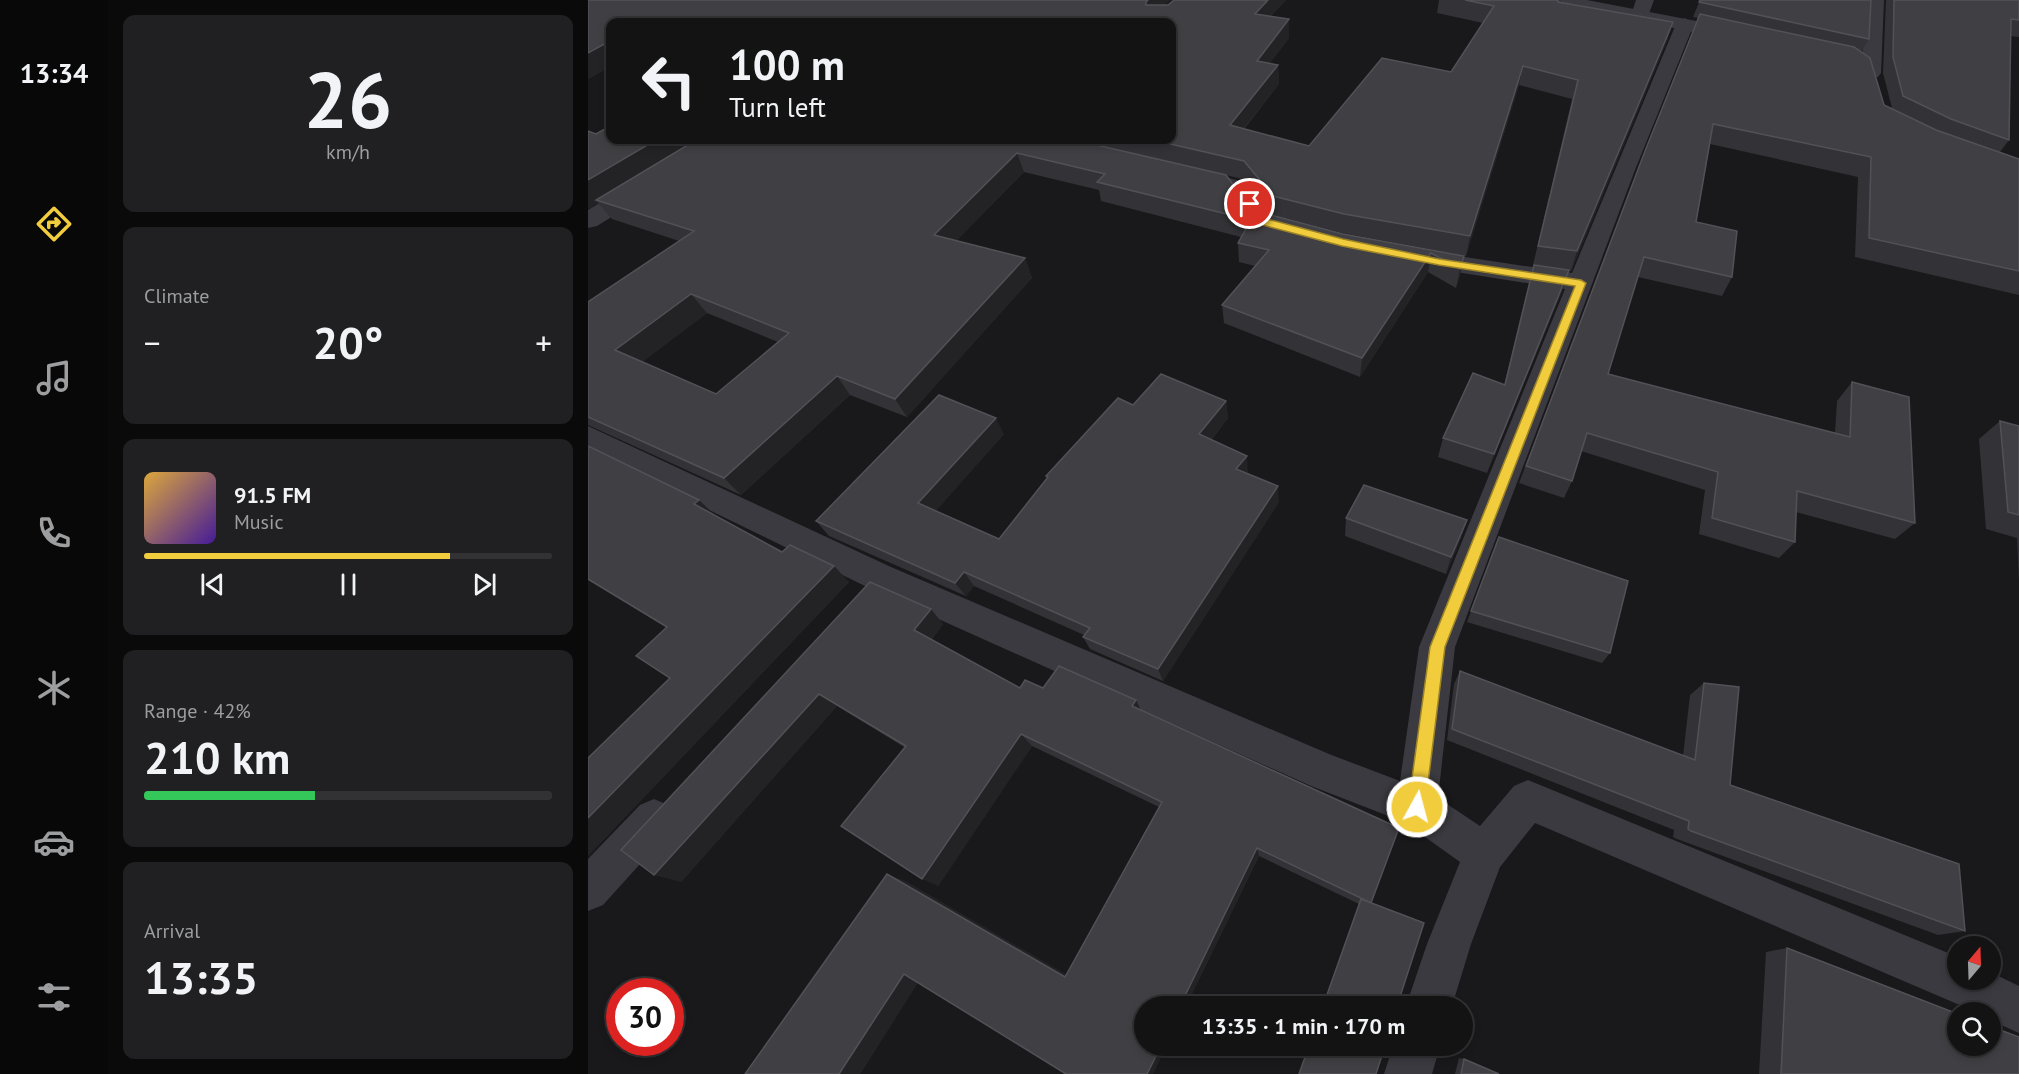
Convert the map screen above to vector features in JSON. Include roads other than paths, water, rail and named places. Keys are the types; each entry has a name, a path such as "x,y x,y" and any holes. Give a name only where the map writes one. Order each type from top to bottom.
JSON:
{"street":[{"path":"1559,0 1642,8 1685,24 1759,40"},
{"path":"1851,60 1873,80 1875,0"},
{"path":"1417,807 1437,647 1624,170 1685,24"},
{"path":"588,220 712,144"},
{"path":"1168,171 1237,187 1263,222 1308,234"},
{"path":"1396,253 1581,283"},
{"path":"588,438 867,590 1417,807 1484,854"},
{"path":"588,890 677,794"},
{"path":"1432,996 1449,944 1484,854 1528,800 1965,983 2019,1010"},
{"path":"1408,1074 1414,1056"}]}
